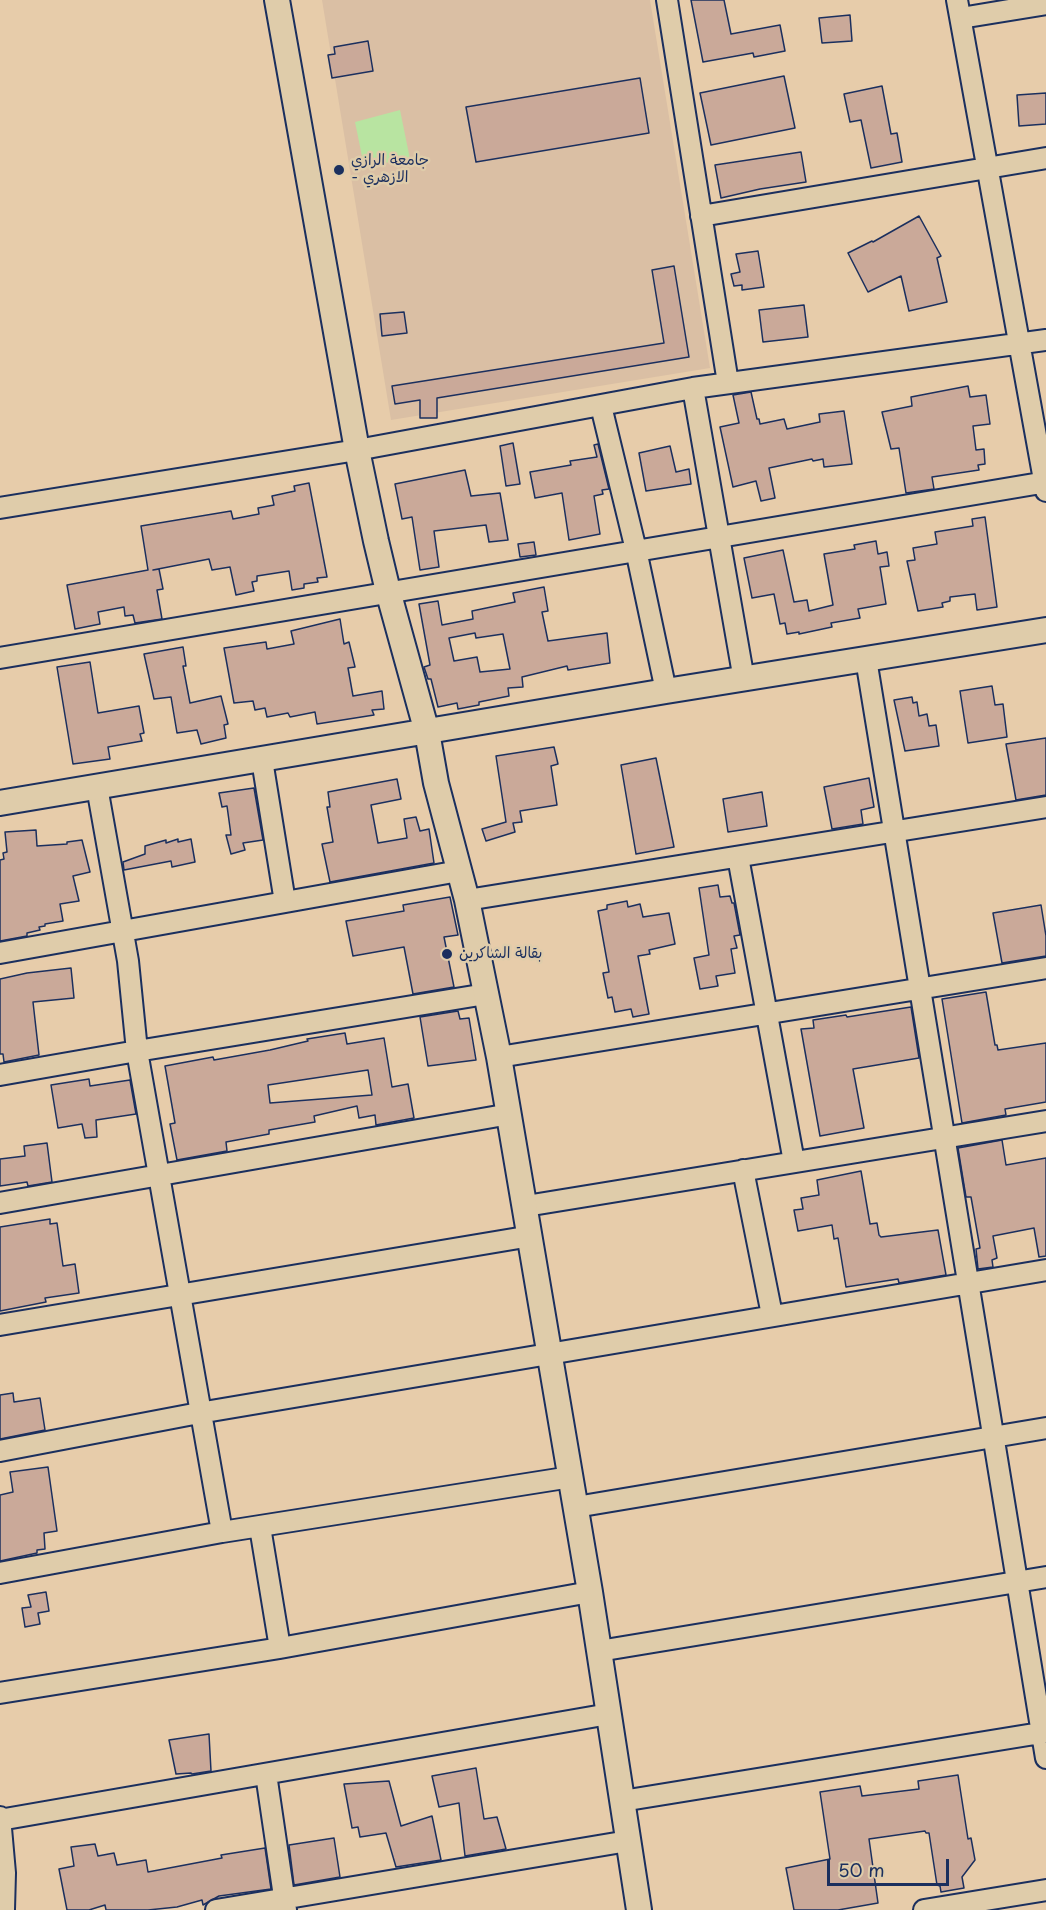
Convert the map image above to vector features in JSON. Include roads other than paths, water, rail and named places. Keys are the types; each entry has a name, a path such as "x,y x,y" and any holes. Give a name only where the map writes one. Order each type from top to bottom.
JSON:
{"street":[{"path":"277,0 357,450 388,591 427,732 436,783 467,900 510,1114 590,1592 639,1910"},
{"path":"667,0 728,383"},
{"path":"0,658 388,591 1045,485 959,9 1046,4"},
{"path":"701,216 1046,158"},
{"path":"0,508 357,450 693,388 1046,340"},
{"path":"693,388 744,680"},
{"path":"601,406 636,550 666,691"},
{"path":"0,803 666,691 1046,630"},
{"path":"866,660 993,1437 1044,1733 1046,1758"},
{"path":"262,760 285,902"},
{"path":"98,787 123,932 137,1051 222,1533"},
{"path":"467,900 1046,807"},
{"path":"738,856 794,1162"},
{"path":"0,953 459,871"},
{"path":"499,1057 1046,969"},
{"path":"0,1075 486,994"},
{"path":"0,1203 510,1114"},
{"path":"526,1206 1046,1121"},
{"path":"744,1170 772,1315"},
{"path":"0,1325 531,1236"},
{"path":"0,1450 200,1413 1046,1270"},
{"path":"576,1507 1046,1428"},
{"path":"0,1573 222,1533 570,1477"},
{"path":"260,1527 280,1648"},
{"path":"598,1651 1046,1576"},
{"path":"0,1693 280,1648 590,1592"},
{"path":"4,1910 5,1873 0,1819 609,1714"},
{"path":"622,1801 1044,1733"},
{"path":"266,1774 285,1905"},
{"path":"216,1910 285,1905 628,1841"},
{"path":"924,1910 1046,1890"}],"place":[{"name":"جامعة الرازي - الازهري","path":"339,170"},
{"name":"بقالة الشاكرين","path":"447,954"}]}
